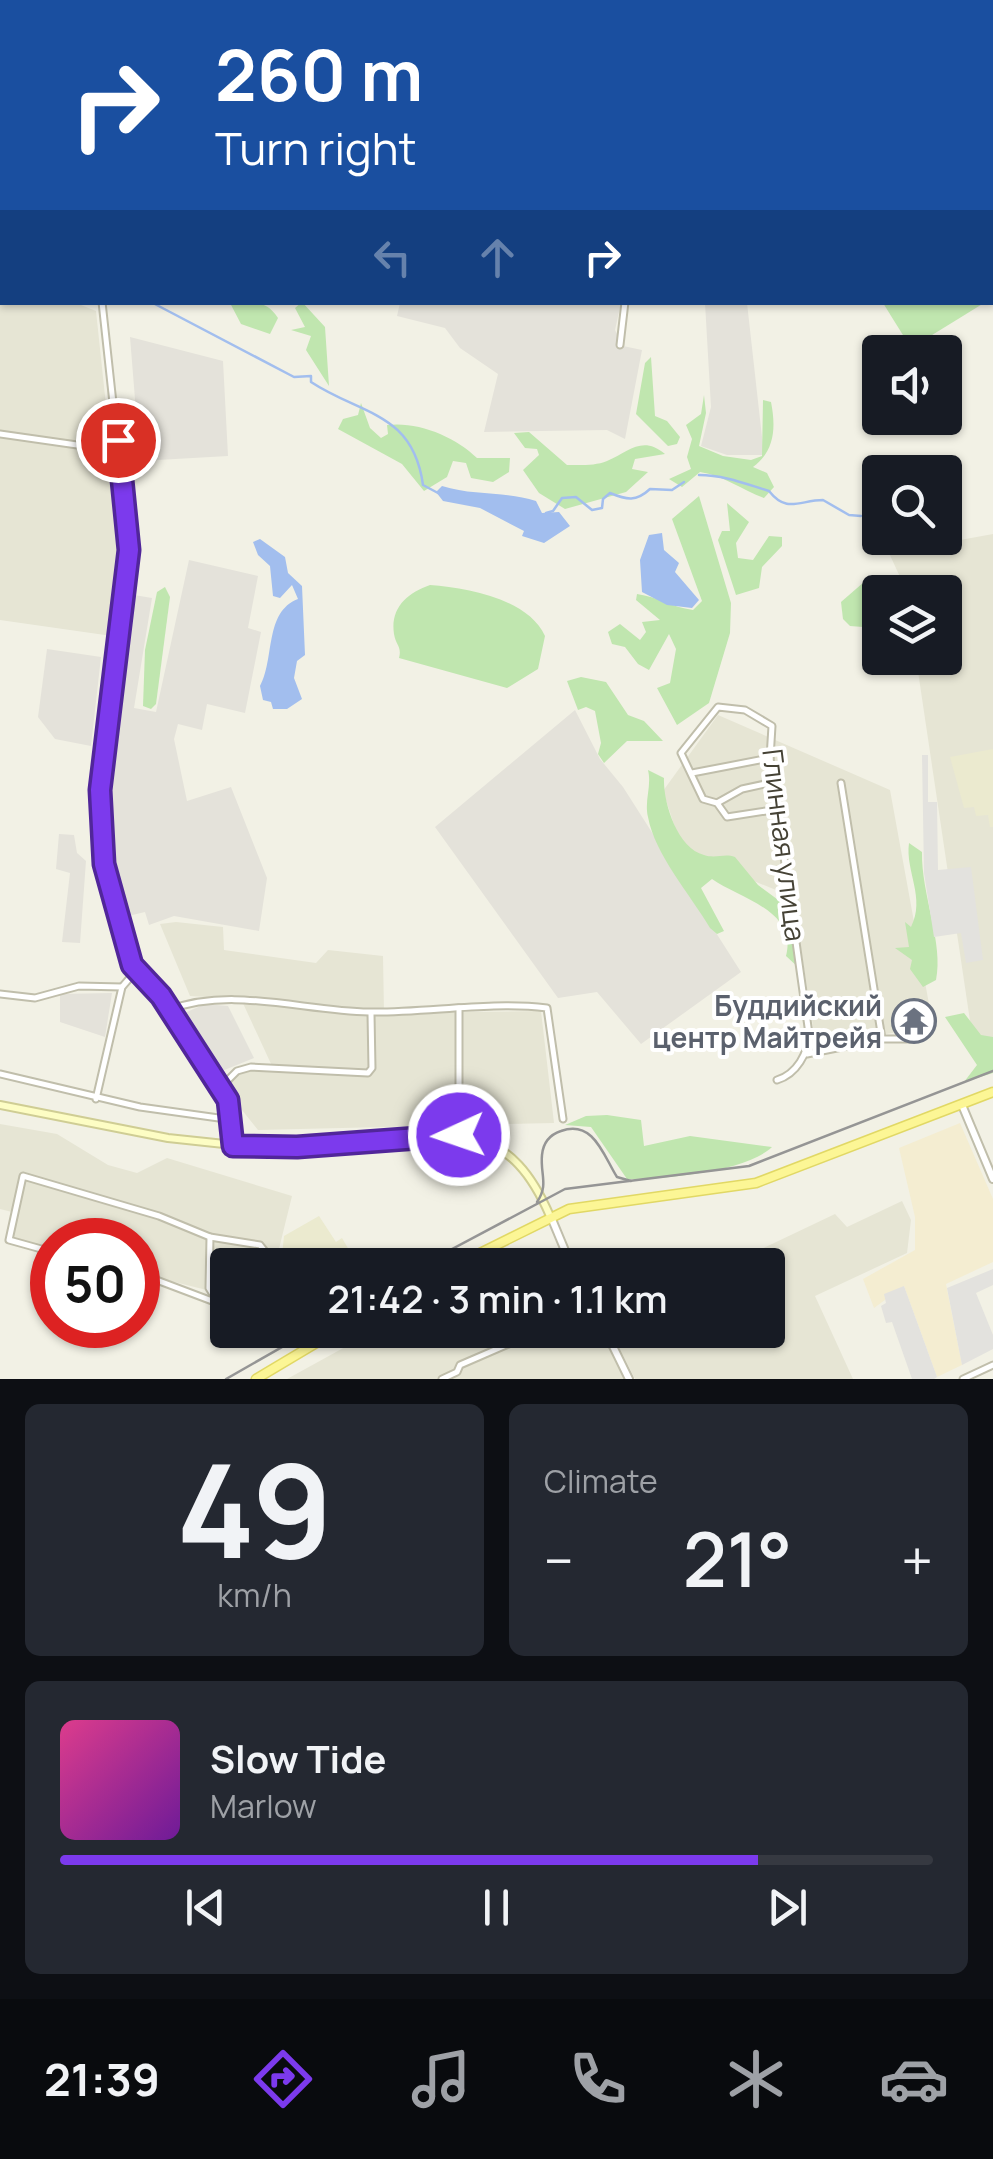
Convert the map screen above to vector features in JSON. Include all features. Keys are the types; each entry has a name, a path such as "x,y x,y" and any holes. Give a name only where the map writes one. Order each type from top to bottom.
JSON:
{"main road":[{"path":"489,1248 550,1216 596,1204 756,1184 993,1092"},
{"path":"0,1104 168,1138 233,1146 297,1147 459,1135 490,1142 514,1158 550,1216"},
{"path":"256,1379 309,1348"}],"street":[{"path":"102,305 129,550 100,790 101,840 135,972 169,1010 232,1107 233,1146"},
{"path":"620,345 625,305"},
{"path":"0,434 119,451"},
{"name":"Глинная улица","path":"692,773 682,761 684,745 722,705 758,715 772,726 770,758 809,1034 808,1054"},
{"path":"770,758 692,773 702,799 719,806 727,817 779,810"},
{"path":"719,806 742,788 774,782"},
{"path":"841,783 882,1039"},
{"path":"96,1098 122,987 135,972"},
{"path":"0,994 35,998 78,986 122,987"},
{"path":"169,1010 200,998 371,1013 458,1008 549,1010 564,1118"},
{"path":"458,1008 459,1135"},
{"path":"220,1088 237,1072 251,1067 364,1074 372,1068 371,1013"},
{"path":"777,1080 786,1077 808,1054 882,1039 911,1039"},
{"path":"0,1074 96,1098 233,1120"},
{"path":"962,1105 993,1180"},
{"path":"30,1247 12,1243 10,1226 24,1176 152,1218"},
{"path":"550,1216 564,1248"},
{"path":"160,1221 210,1237 260,1244 263,1248"},
{"path":"210,1237 210,1289"},
{"path":"160,1281 210,1301"},
{"path":"442,1379 457,1372 460,1366 500,1348"},
{"path":"614,1348 629,1379"},
{"path":"963,1379 993,1365"}],"shaded area":[{"path":"0,305 81,305 96,311 121,547 112,636 0,620"},
{"path":"400,305 621,305 615,330 623,346 642,350 625,439 607,430 484,432 498,374 460,348 445,328 397,316"},
{"path":"705,305 747,305 764,455 727,455 701,446 711,407"},
{"path":"130,337 223,361 228,456 140,461"},
{"path":"993,534 993,1037 973,1041 919,675 962,675 962,575 899,575 890,555 962,555 962,540"},
{"path":"189,560 258,576 248,628 261,632 245,713 207,704 202,730 178,724 174,739 187,801 231,787 267,878 259,931 174,916 149,925 145,912 128,916 106,840 104,793 134,595 152,598 134,708 156,712"},
{"path":"47,649 101,657 91,746 55,739 38,717"},
{"path":"575,710 600,759 623,787 741,972 641,1044 597,992 558,998 435,827"},
{"path":"718,715 890,790 933,1026 816,1046 793,897 683,852 663,791"},
{"path":"993,749 990,827 988,815 976,816 974,807 964,808 950,757"},
{"path":"922,755 928,755 928,802 937,802 938,870 971,867 983,960 966,963 961,933 934,937 924,873"},
{"path":"59,834 74,835 77,853 86,861 80,943 62,942 70,873 56,869"},
{"path":"160,924 223,927 224,950 316,963 328,950 383,956 384,1013 541,1011 554,1123 258,1130 222,1085 243,1067 272,1066 241,999 190,996"},
{"path":"112,993 105,1037 60,1022 60,994"},
{"path":"205,1004 228,1006 254,1058 217,1073 180,1015"},
{"path":"960,1123 993,1199 993,1262 946,1284 962,1365 937,1377 904,1286 874,1308 863,1279 915,1250 915,1217 899,1148"},
{"path":"0,1124 57,1134 108,1165 137,1173 167,1158 292,1196 279,1248 210,1248 210,1291 160,1278 160,1218 30,1218 30,1247 6,1241 12,1212 0,1209"},
{"path":"902,1201 911,1220 907,1253 815,1296 853,1379 635,1379 619,1348 785,1348 785,1248 764,1248 835,1214 847,1227"},
{"path":"319,1216 336,1242 342,1238 348,1248 283,1248 284,1236"},
{"path":"993,1269 993,1285 976,1293 993,1335 993,1349 962,1365 947,1288"},
{"path":"904,1286 937,1377 934,1379 912,1379 892,1322 886,1323 881,1306 886,1303 884,1294"},
{"path":"343,1348 610,1348 626,1379 287,1379"}],"green space":[{"path":"231,305 261,305 278,318 270,334 241,324"},
{"path":"305,305 325,327 329,386 306,350 311,336 291,330 305,327 295,308"},
{"path":"884,305 981,305 932,335 903,335"},
{"path":"651,357 655,416 667,421 680,437 677,444 668,446 636,414 645,363"},
{"path":"704,395 706,413 699,446 723,456 751,460 762,456 763,400 771,402 770,446 766,454 753,467 767,473 774,487 764,498 700,472 682,487 669,479 691,469 687,457 692,439 686,425 701,414"},
{"path":"361,403 370,428 381,438 388,434 387,425 424,428 447,437 477,458 510,458 509,472 493,482 471,478 466,463 453,461 447,477 424,491 402,464 338,429 343,419 358,415"},
{"path":"529,432 567,465 602,463 642,445 665,454 635,459 632,469 648,472 626,492 565,509 539,493 523,470 539,455 537,449 525,448 514,433"},
{"path":"699,496 731,603 730,633 709,703 677,725 657,688 670,683 676,649 669,634 649,670 638,664 625,647 612,644 608,632 620,624 640,640 646,632 642,622 660,620 636,600 637,594 693,610 702,601 672,519"},
{"path":"727,503 749,522 736,543 738,558 753,560 769,536 782,537 782,546 762,567 759,588 736,595 718,540 722,531 730,531"},
{"path":"862,584 862,627 850,626 843,619 841,602"},
{"path":"430,585 479,593 525,613 545,636 538,669 507,688 399,658 395,616 407,597"},
{"path":"165,587 170,597 156,704 151,709 143,706 145,650 157,592"},
{"path":"581,677 606,682 628,715 644,721 663,741 627,741 604,763 598,754 601,743 595,711 586,707 578,710 567,681"},
{"path":"648,770 664,778 669,811 679,834 694,851 735,857 758,885 785,905 799,968 786,956 787,940 775,916 712,879 701,888 724,931 717,934 710,928 665,860 652,831 647,811"},
{"path":"909,843 922,852 937,951 936,980 923,987 910,969 912,960 895,948 909,947 905,922 911,927 915,916"},
{"path":"964,1013 981,1035 993,1037 993,1073 964,1082 977,1065 945,1017"},
{"path":"586,1116 641,1120 644,1146 690,1136 772,1147 744,1163 724,1168 627,1179 591,1127 565,1125"}],"water":[{"path":"442,486 536,501 542,513 559,512 570,526 544,543 522,536 524,531 480,508 443,501 436,492"},
{"path":"662,533 664,550 679,563 675,572 699,600 692,608 667,605 642,592 640,560 649,535"},
{"path":"260,539 285,557 288,573 302,586 305,655 297,661 294,678 302,699 287,709 273,709 271,702 263,700 260,686 275,625 287,605 298,599 292,585 280,598 273,596 270,566 258,555 253,542"}],"waterway":[{"path":"157,305 294,377 311,376 311,382 382,418 408,443 423,485 438,493"},
{"path":"699,475 726,478 769,491 788,504 823,500 849,515 861,516"},
{"path":"546,513 553,511 562,498 576,497 592,510 602,508 603,499 610,493 636,498 650,489 672,490 684,482"}],"tram line":[{"path":"454,1248 565,1189 749,1166 993,1071"},
{"path":"537,1202 543,1185 544,1147 550,1137 561,1131 582,1130 590,1135 617,1177 631,1181"},
{"path":"226,1379 280,1348"}],"place":[{"name":"Буддийский центр Майтрейя","path":"914,1021"}],"route":[{"path":"118,440 129,550 100,790 101,840 104,864 135,972 161,996 232,1107 233,1146 297,1147 459,1135"}]}
